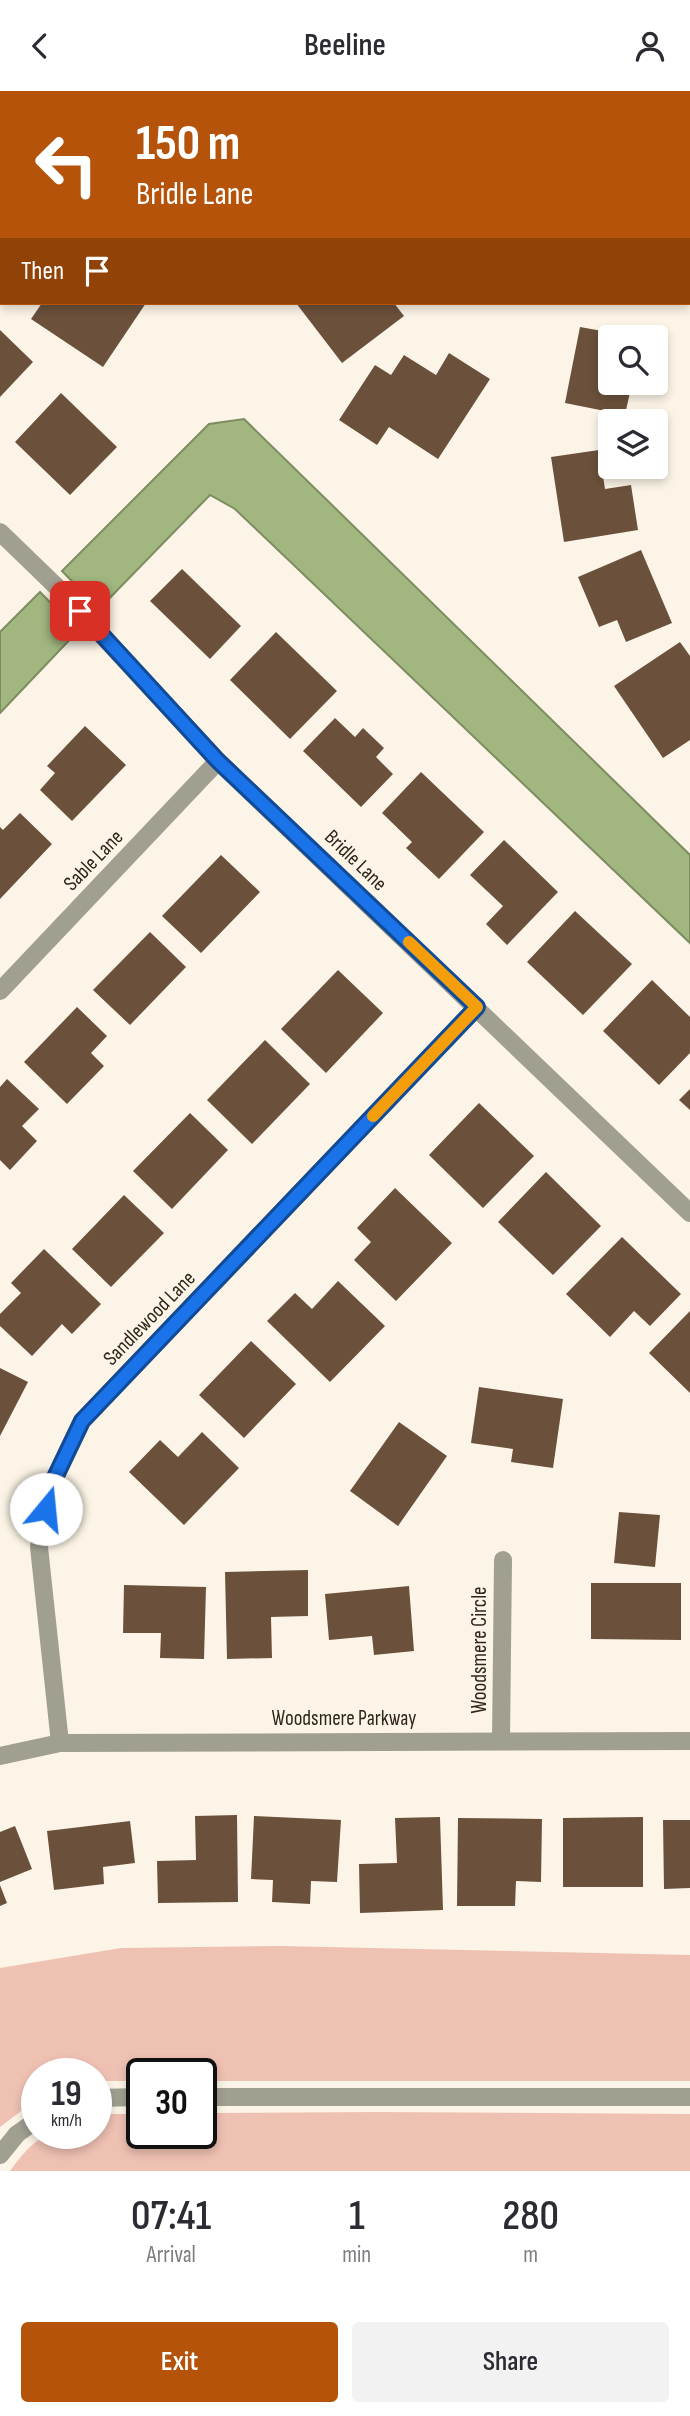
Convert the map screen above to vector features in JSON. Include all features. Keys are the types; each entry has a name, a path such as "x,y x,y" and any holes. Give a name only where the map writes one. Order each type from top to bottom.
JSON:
{"street":[{"name":"Bridle Lane","path":"0,532 62,592 218,761 690,1213"},
{"name":"Sable Lane","path":"0,991 218,761"},
{"name":"Sandlewood Lane","path":"60,1743 39,1547 49,1490 82,1421 477,1007"},
{"name":"Woodsmere Circle","path":"501,1740 503,1560"},
{"name":"Woodsmere Parkway","path":"0,1756 60,1743 690,1741"},
{"path":"217,2097 690,2097"},
{"path":"0,2155 21,2131"}],"shaded area":[{"path":"244,419 690,855 690,943 235,509 210,495 99,609 62,571 209,424"},
{"path":"40,592 78,631 0,713 0,632"},
{"path":"281,1946 690,1955 690,2081 217,2081 217,2058 126,2058 126,2081 112,2081 112,2058 21,2058 21,2111 0,2127 0,1968 121,1948"},
{"path":"217,2113 690,2114 690,2171 10,2171 27,2149 112,2149 112,2114 126,2114 126,2149 217,2149"}],"building":[{"path":"41,305 145,305 103,367 31,319"},
{"path":"298,305 396,305 404,316 342,363"},
{"path":"580,327 598,330 598,395 629,395 626,409 598,410 565,403"},
{"path":"0,330 33,362 0,397"},
{"path":"449,353 490,379 438,459 389,427 377,445 339,420 375,365 391,375 404,355 436,375"},
{"path":"61,393 117,447 70,495 15,442"},
{"path":"598,450 598,479 603,479 605,489 631,485 638,530 564,542 551,457"},
{"path":"641,550 672,623 626,642 617,620 599,627 578,577"},
{"path":"182,569 241,626 210,659 150,601"},
{"path":"276,632 337,691 290,739 230,680"},
{"path":"680,642 690,656 690,740 663,758 614,686"},
{"path":"335,718 355,737 363,728 384,748 376,757 393,774 361,807 303,751"},
{"path":"85,726 126,765 72,821 40,790 55,773 47,766"},
{"path":"421,772 484,832 439,879 406,848 412,842 382,813"},
{"path":"20,813 52,844 0,899 0,827 3,830"},
{"path":"504,840 558,892 507,945 486,924 503,906 470,875"},
{"path":"221,855 260,892 201,953 162,916"},
{"path":"575,911 632,964 583,1015 527,962"},
{"path":"150,932 186,967 130,1025 93,990"},
{"path":"338,970 383,1013 326,1073 281,1029"},
{"path":"652,980 690,1017 690,1053 659,1085 603,1031"},
{"path":"77,1007 107,1036 91,1053 104,1066 67,1104 24,1062"},
{"path":"265,1040 310,1084 252,1144 207,1100"},
{"path":"7,1079 39,1109 22,1126 37,1141 10,1170 0,1160 0,1087"},
{"path":"690,1089 690,1110 679,1100"},
{"path":"479,1103 534,1156 483,1208 429,1155"},
{"path":"190,1113 228,1150 172,1209 133,1171"},
{"path":"546,1172 601,1226 553,1275 498,1222"},
{"path":"395,1188 452,1243 396,1301 354,1260 371,1242 357,1228"},
{"path":"124,1195 164,1233 111,1287 72,1249"},
{"path":"622,1237 681,1294 650,1326 634,1311 610,1337 566,1294"},
{"path":"44,1249 101,1304 72,1334 62,1324 32,1356 0,1326 0,1314 21,1293 11,1283"},
{"path":"338,1281 385,1326 330,1382 267,1321 295,1293 312,1309"},
{"path":"690,1311 690,1393 649,1353"},
{"path":"251,1341 296,1384 244,1438 199,1395"},
{"path":"0,1368 28,1382 0,1436"},
{"path":"479,1387 563,1399 553,1468 511,1462 513,1449 471,1443"},
{"path":"399,1422 447,1456 398,1526 350,1491"},
{"path":"202,1432 239,1468 184,1525 129,1472 160,1440 178,1457"},
{"path":"619,1512 660,1515 655,1567 614,1563"},
{"path":"308,1570 308,1616 271,1617 272,1658 227,1659 225,1572"},
{"path":"591,1583 681,1583 681,1640 591,1639"},
{"path":"124,1585 206,1587 204,1659 160,1658 161,1633 123,1633"},
{"path":"409,1586 414,1651 374,1655 372,1636 329,1640 325,1594"},
{"path":"237,1815 238,1902 158,1903 157,1861 196,1860 195,1816"},
{"path":"254,1816 341,1820 337,1882 311,1881 310,1904 272,1902 273,1880 251,1879"},
{"path":"440,1817 443,1910 360,1913 359,1864 397,1863 395,1818"},
{"path":"643,1817 643,1887 563,1887 563,1818"},
{"path":"458,1818 542,1819 541,1882 516,1881 515,1906 457,1906"},
{"path":"663,1820 690,1820 690,1888 664,1889"},
{"path":"130,1821 135,1863 103,1867 104,1884 54,1890 47,1831"},
{"path":"15,1826 32,1869 0,1882 0,1832"},
{"path":"0,1885 7,1903 0,1906"}],"slow traffic":[{"path":"373,1116 477,1007 409,942"}],"route":[{"path":"46,1509 49,1490 82,1421 477,1007 218,761 80,611"}]}
